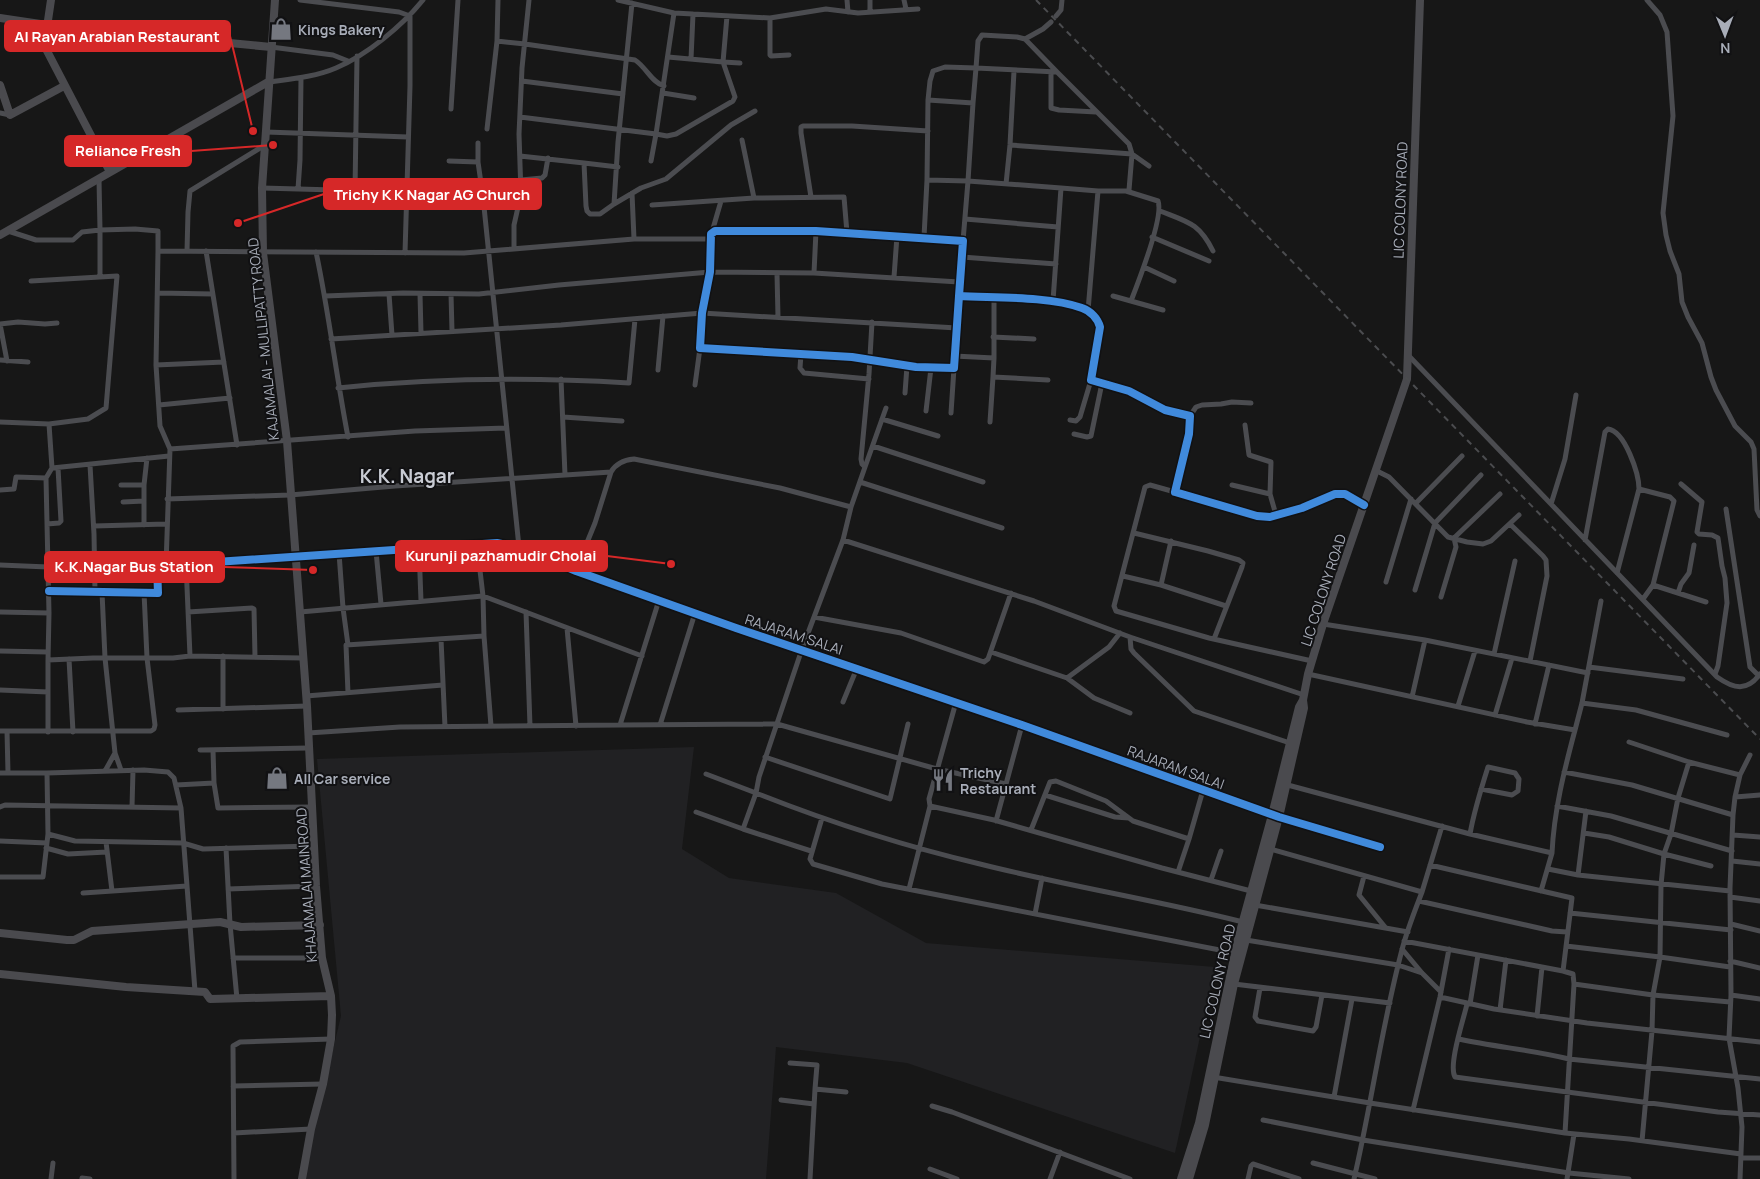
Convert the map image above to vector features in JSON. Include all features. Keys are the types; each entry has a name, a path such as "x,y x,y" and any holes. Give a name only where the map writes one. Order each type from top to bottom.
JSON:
{"main road":[{"path":"51,0 46,50 110,172"},
{"name":"KAJAMALAI - MULLIPATTY ROAD","path":"275,0 262,188 263,253 287,441 296,556"},
{"name":"LIC COLONY ROAD","path":"1212,1076 1240,947 1243,922 1251,891 1276,816 1293,744 1304,708 1303,697 1308,674 1386,434 1396,413 1407,379 1420,0"},
{"path":"0,18 47,25"},
{"path":"177,38 271,47"},
{"path":"0,235 268,82"},
{"path":"0,85 10,115 64,86"},
{"name":"RAJARAM SALAI","path":"296,556 496,544 519,547 572,569 695,613 1022,725 1276,816"},
{"name":"KHAJAMALAI MAINROAD","path":"296,556 307,706 316,886 322,958 331,996 331,1039 323,1084 310,1129 302,1179"},
{"path":"1189,1179 1234,984 1240,947 1255,905 1270,849 1276,816"},
{"path":"0,933 74,940 92,931 220,922 241,927 320,925"},
{"path":"0,974 126,987 206,992 210,1000 331,996"},
{"path":"1182,1179 1202,1124"}],"street":[{"path":"300,0 390,11 410,16"},
{"path":"268,82 301,78 336,68 357,56 410,16 423,0"},
{"path":"451,109 458,0"},
{"path":"487,129 497,42 498,0"},
{"path":"514,249 514,226 521,194 520,117 529,0"},
{"path":"618,0 674,13 770,18 826,10 870,12 918,9"},
{"path":"847,0 848,12"},
{"path":"870,0 870,12"},
{"path":"904,0 906,9"},
{"path":"1056,16 1060,10 1062,0"},
{"path":"1647,0 1660,16 1668,32 1673,116 1664,207 1666,236 1679,274 1682,302 1702,342 1716,390 1735,426 1751,442 1754,449 1757,510 1760,516"},
{"path":"614,204 619,130 632,3"},
{"path":"651,161 674,13"},
{"path":"691,59 693,14"},
{"path":"405,253 410,16"},
{"path":"520,117 672,136 733,101 734,97 723,62 726,16"},
{"path":"770,18 770,54 771,56 788,55"},
{"path":"1025,38 1043,29 1051,22"},
{"path":"47,25 177,38"},
{"path":"951,413 978,42 982,35 1025,38 1054,72 1129,144 1132,154 1130,188 1126,191"},
{"path":"497,42 627,58 639,62 648,70 656,82 664,86"},
{"path":"271,47 334,55 348,61"},
{"path":"355,191 357,56"},
{"path":"668,57 740,63"},
{"path":"924,238 928,100 933,70 945,67 1054,72"},
{"path":"1006,184 1014,71"},
{"path":"1054,72 1051,108 1096,112"},
{"path":"298,189 301,78"},
{"path":"522,81 623,94"},
{"path":"663,93 694,98"},
{"path":"928,100 973,103"},
{"path":"584,163 587,211 590,214 600,214 641,188 666,179 731,125 755,112"},
{"path":"0,113 10,115"},
{"path":"811,197 801,127 852,126 928,131"},
{"path":"266,132 408,138"},
{"path":"742,140 754,198"},
{"path":"478,143 478,162 519,547"},
{"path":"187,252 190,191 265,145"},
{"path":"1010,145 1132,154 1149,166"},
{"path":"520,156 618,167"},
{"path":"521,180 545,176 548,158"},
{"path":"449,161 478,162"},
{"path":"99,179 100,276"},
{"path":"927,180 968,181 1098,191 1126,191 1158,201 1160,211 1144,267 1130,301"},
{"path":"262,188 407,192"},
{"path":"1053,301 1061,188"},
{"path":"1088,311 1098,191"},
{"path":"632,194 634,239"},
{"path":"406,201 483,197"},
{"path":"652,205 754,198 844,197 847,233"},
{"path":"695,385 702,313 710,272 711,239 720,201"},
{"path":"1160,211 1192,224 1205,235 1213,251"},
{"path":"965,219 1058,227"},
{"path":"8,231 36,240 73,240 82,232 100,230 135,229 158,231 156,365 160,426 170,449 166,565"},
{"path":"712,232 816,231 963,242"},
{"path":"814,273 816,231"},
{"path":"894,277 897,236"},
{"path":"1152,237 1209,261"},
{"path":"158,251 464,253 634,239 711,239"},
{"path":"206,251 237,445"},
{"path":"316,252 325,296 338,388 348,437"},
{"path":"962,257 1056,264"},
{"path":"1144,267 1174,281"},
{"path":"325,296 492,293 559,285 710,272 814,273 960,282"},
{"path":"777,274 778,316"},
{"path":"0,422 49,424 88,420 107,405 117,276 31,281"},
{"path":"158,293 213,294"},
{"path":"388,294 392,336"},
{"path":"420,294 421,333"},
{"path":"451,294 452,331"},
{"path":"959,296 1053,301 1084,308 1098,320 1100,327 1091,380 1080,417 1076,420 1070,420"},
{"path":"1114,296 1163,310"},
{"path":"990,422 994,358 994,298"},
{"path":"331,339 702,313 957,328"},
{"path":"658,370 663,316"},
{"path":"338,388 397,382 501,378 629,383 635,319"},
{"path":"7,361 0,324 18,322 57,323"},
{"path":"865,467 861,459 869,379 872,322"},
{"path":"993,337 1034,338"},
{"path":"700,348 852,357 907,366 954,368"},
{"path":"801,354 800,368 804,373 869,379"},
{"path":"954,356 994,358"},
{"path":"1408,356 1715,674 1724,682 1739,687 1748,685 1759,675 1750,668 1726,509"},
{"path":"0,360 28,362"},
{"path":"156,365 224,362"},
{"path":"905,394 907,366"},
{"path":"926,411 930,368"},
{"path":"993,377 1048,380"},
{"path":"561,379 566,475"},
{"path":"1091,380 1129,391 1165,410 1190,416"},
{"path":"1074,434 1091,436 1102,383"},
{"path":"1551,504 1565,459 1576,395"},
{"path":"159,405 230,398"},
{"path":"1175,492 1189,434 1190,416 1196,407 1232,402 1251,403"},
{"path":"743,828 756,793 758,777 802,649 843,540 851,508 886,408"},
{"path":"563,417 622,421"},
{"path":"882,419 938,436"},
{"path":"47,524 59,524 61,521 49,424"},
{"path":"1245,426 1249,455 1271,462 1270,494 1276,515"},
{"path":"170,449 415,431 506,428"},
{"path":"1585,540 1605,432 1608,429 1617,432 1621,437 1638,473 1639,490 1617,573"},
{"path":"873,446 982,482"},
{"path":"48,732 49,591 46,478 55,468 169,456"},
{"path":"1416,504 1462,456"},
{"path":"144,525 144,485 147,458"},
{"path":"572,569 586,545 611,472 620,462 634,459 780,488 851,508"},
{"path":"90,465 94,526 95,592"},
{"path":"1375,470 1389,477 1448,537 1483,544 1491,541 1519,515"},
{"path":"167,499 290,495 611,472"},
{"path":"1415,590 1435,524 1481,475"},
{"path":"0,490 14,490 16,477 46,478"},
{"path":"860,482 1002,528"},
{"path":"1681,484 1702,502 1697,532 1718,538 1722,566 1726,578 1727,608 1718,666 1715,674"},
{"path":"121,485 144,485"},
{"path":"1312,661 1214,639 1116,611 1114,606 1145,487 1150,485 1257,516 1270,517 1302,508 1335,494 1345,494 1364,505"},
{"path":"1232,485 1270,494"},
{"path":"1639,490 1670,497 1674,501 1653,585 1643,599"},
{"path":"1454,538 1500,494"},
{"path":"1386,582 1411,499"},
{"path":"123,502 144,501"},
{"path":"94,526 166,524"},
{"path":"1510,524 1543,556 1547,566 1547,576 1530,661"},
{"path":"1134,533 1216,553 1243,563 1214,639"},
{"path":"1441,597 1456,547 1454,538"},
{"path":"843,540 1011,594 1303,697"},
{"path":"1161,585 1171,541"},
{"path":"477,545 483,596 491,726"},
{"path":"1678,593 1689,573 1694,545"},
{"path":"419,548 421,601"},
{"path":"376,551 380,604"},
{"path":"339,553 348,645 346,645 348,693"},
{"path":"49,591 158,592 157,566 166,556"},
{"path":"157,566 296,556"},
{"path":"1494,654 1515,561"},
{"path":"186,564 190,656"},
{"path":"0,565 48,567"},
{"path":"1123,576 1161,585 1226,606"},
{"path":"1653,585 1706,602"},
{"path":"102,592 105,658 115,754 121,770"},
{"path":"0,731 113,732 154,729 147,658 144,592"},
{"path":"814,617 901,633 980,662 987,661 1011,594"},
{"path":"300,612 483,596 642,656"},
{"path":"620,725 659,600"},
{"path":"1541,891 1552,853 1557,806 1589,670 1600,601"},
{"path":"188,612 254,609 254,655"},
{"path":"0,612 49,613"},
{"path":"526,612 530,726"},
{"path":"660,725 695,613"},
{"path":"1323,624 1425,640 1549,665 1683,679"},
{"path":"567,628 576,726"},
{"path":"1067,678 1109,647 1120,633"},
{"path":"348,645 484,636"},
{"path":"1130,637 1131,648 1134,653 1194,711 1293,744"},
{"path":"441,639 445,727"},
{"path":"1412,696 1425,640"},
{"path":"1458,706 1475,650"},
{"path":"0,651 48,652"},
{"path":"991,652 1067,678 1094,698 1130,713"},
{"path":"48,660 254,655 304,658"},
{"path":"223,656 223,709"},
{"path":"1496,715 1512,658"},
{"path":"69,659 73,732"},
{"path":"1535,724 1549,665"},
{"path":"843,702 857,668"},
{"path":"1308,674 1535,724 1575,730"},
{"path":"306,696 443,685"},
{"path":"0,690 48,692"},
{"path":"909,890 930,806 929,799 956,702"},
{"path":"1582,703 1636,710 1727,735"},
{"path":"178,710 307,706"},
{"path":"308,733 400,727 777,724 938,769 1006,784"},
{"path":"766,757 890,800 908,724"},
{"path":"996,821 1022,725"},
{"path":"7,731 8,773"},
{"path":"1629,742 1689,762 1740,775"},
{"path":"200,750 308,748"},
{"path":"213,750 217,806 221,809 312,807"},
{"path":"105,771 115,754"},
{"path":"1740,1179 1740,1114 1736,1076 1729,1047 1730,891 1735,797 1740,775 1750,755"},
{"path":"1642,1141 1652,1031 1653,994 1660,958 1661,885 1664,854 1671,834 1678,798 1689,762"},
{"path":"1470,834 1474,812 1481,789 1488,767 1515,773 1519,779 1518,791 1512,795 1481,789"},
{"path":"0,773 133,770 168,772 174,778 181,808 195,991"},
{"path":"132,807 133,770"},
{"path":"1564,772 1632,785 1733,815"},
{"path":"0,877 43,877 48,834 47,773"},
{"path":"706,774 822,818 920,848 980,864 1243,922"},
{"path":"1031,830 1050,782 1056,781 1106,801 1129,818"},
{"path":"176,786 214,783"},
{"path":"1284,784 1470,834 1552,853"},
{"path":"1178,872 1203,790"},
{"path":"1045,795 1115,817 1129,818 1189,839"},
{"path":"1735,797 1760,795"},
{"path":"0,807 5,805 181,808"},
{"path":"930,806 1031,830 1251,891"},
{"path":"1557,806 1611,816 1732,851"},
{"path":"1578,875 1586,811"},
{"path":"696,812 811,851"},
{"path":"1276,816 1380,847"},
{"path":"822,818 811,851 810,859 813,864 882,884 1035,914 1240,947 1398,965 1422,973"},
{"path":"1354,1177 1404,941 1422,892 1442,826"},
{"path":"1584,833 1609,837 1711,866"},
{"path":"48,834 75,841 183,843 203,848 314,846"},
{"path":"1733,835 1760,837"},
{"path":"0,842 47,845 68,854 108,852"},
{"path":"106,842 112,891"},
{"path":"226,848 230,924 237,999"},
{"path":"1270,849 1422,892"},
{"path":"1211,880 1221,851"},
{"path":"1732,861 1760,864"},
{"path":"1430,865 1572,898 1562,971"},
{"path":"1548,869 1578,875 1730,891"},
{"path":"1364,876 1360,895 1385,927"},
{"path":"1035,914 1042,878"},
{"path":"83,893 187,886"},
{"path":"228,889 316,886"},
{"path":"1730,898 1760,901"},
{"path":"1419,901 1552,931 1567,932"},
{"path":"1255,905 1408,932"},
{"path":"1570,913 1760,931"},
{"path":"1404,941 1573,974 1574,984 1565,1133"},
{"path":"1566,946 1730,967"},
{"path":"1402,949 1441,994 1469,1004 1572,1021 1760,1042"},
{"path":"1413,1110 1441,994 1449,949"},
{"path":"1478,955 1469,1004 1454,1061 1453,1074 1455,1077 1646,1103 1760,1115"},
{"path":"233,958 322,958"},
{"path":"1500,1010 1506,960"},
{"path":"1730,961 1760,968"},
{"path":"1537,1016 1542,967"},
{"path":"1234,984 1390,1003"},
{"path":"1574,984 1653,994 1760,999"},
{"path":"1260,988 1255,1017 1258,1022 1313,1030 1316,1026 1322,995"},
{"path":"1334,1097 1352,999"},
{"path":"234,1179 233,1050 236,1043 331,1039"},
{"path":"1459,1040 1550,1054 1569,1059 1760,1079"},
{"path":"790,1063 817,1065 810,1179"},
{"path":"1212,1076 1413,1110 1565,1133 1642,1141 1760,1158"},
{"path":"233,1086 323,1084"},
{"path":"815,1089 846,1092"},
{"path":"781,1100 814,1104"},
{"path":"932,1106 1130,1179"},
{"path":"1263,1120 1362,1140 1569,1173 1629,1179"},
{"path":"234,1134 310,1129"},
{"path":"1567,1179 1574,1134"},
{"path":"1050,1179 1060,1152"},
{"path":"1314,1163 1354,1177 1375,1179"},
{"path":"51,1179 54,1164"},
{"path":"1248,1179 1251,1166 1257,1164 1298,1179"},
{"path":"930,1169 956,1179"},
{"path":"82,1178 90,1179"}],"shaded area":[{"path":"694,747 682,849 729,878 836,893 926,943 1215,967 1175,1153 907,1063 776,1047 766,1179 302,1179 341,1016 317,759"}],"railway":[{"path":"1036,0 1760,739"}],"cycle path":[{"path":"959,296 963,241 816,231 715,231 711,234 710,272 702,313 700,348 852,357 916,367 954,368 959,296 1038,299 1069,304 1091,313 1096,318 1100,327 1091,380 1129,391 1165,410 1190,416 1189,434 1175,492 1257,516 1270,517 1302,508 1335,494 1345,494 1364,505"},
{"path":"49,591 158,593 157,566 497,543 523,548 576,571 736,628 1022,725 1279,817 1380,847"}],"place":[{"name":"Kings Bakery","path":"281,29"},
{"name":"Al Rayan Arabian Restaurant","path":"253,131"},
{"name":"Reliance Fresh","path":"273,145"},
{"name":"Trichy K K Nagar AG Church","path":"238,223"},
{"name":"Kurunji pazhamudir Cholai","path":"671,564"},
{"name":"K.K.Nagar Bus Station","path":"313,570"},
{"name":"All Car service","path":"277,778"},
{"name":"Trichy Restaurant","path":"943,780"}],"district":[{"name":"K.K. Nagar","path":"407,476"}]}
